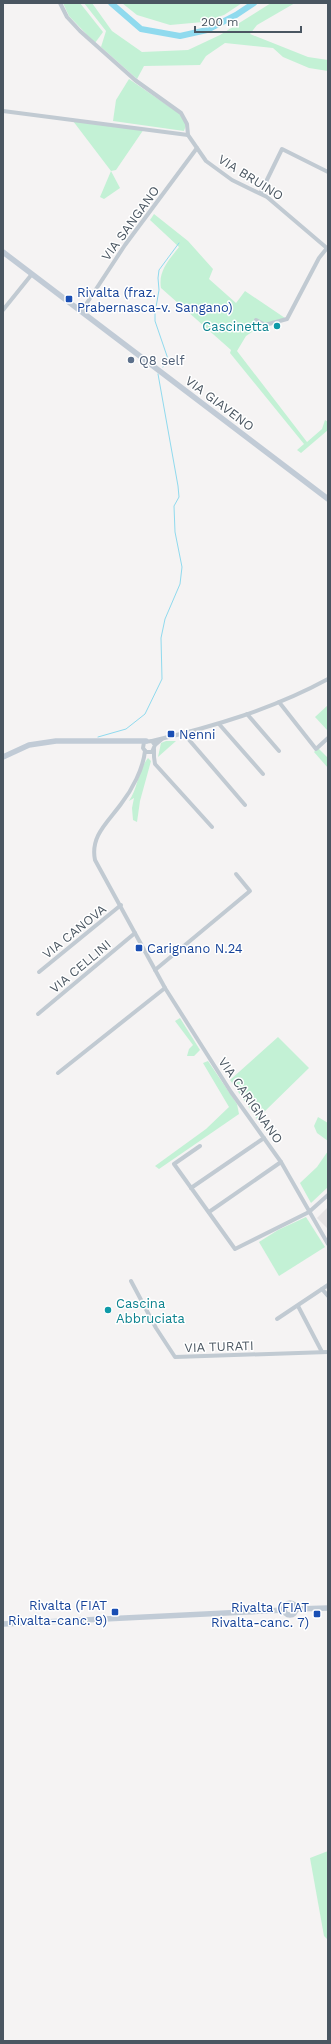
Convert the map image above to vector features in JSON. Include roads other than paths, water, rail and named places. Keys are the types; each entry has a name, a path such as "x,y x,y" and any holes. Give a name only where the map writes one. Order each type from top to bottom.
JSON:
{"main road":[{"name":"VIA GIAVENO","path":"3,252 328,499"},
{"path":"3,757 39,743 56,741 136,740 147,742"},
{"path":"284,1610 286,1605 290,1603 295,1606 296,1609"},
{"path":"296,1609 328,1608"},
{"path":"3,1624 284,1610 289,1615 294,1614 296,1609"}],"street":[{"name":"VIA BRUINO","path":"60,3 67,17 98,48 135,80 181,113 187,124 188,135 214,168 243,186 261,192 328,248 319,258 287,319 265,325 256,320"},
{"path":"3,111 52,116 188,135"},
{"name":"VIA SANGANO","path":"81,312 125,245 197,148"},
{"path":"261,192 282,149 328,172"},
{"path":"3,310 32,274"},
{"path":"147,742 184,734 219,724 279,702 327,681"},
{"path":"279,702 316,749 328,738"},
{"path":"248,714 279,751"},
{"path":"219,724 263,774"},
{"path":"184,734 245,805"},
{"name":"VIA CARIGNANO","path":"162,739 155,747 147,752 143,758 132,786 122,803 99,832 94,846 95,860 121,905 154,970 231,1092 281,1162 328,1244"},
{"path":"147,742 155,747 154,757 156,764 212,827"},
{"path":"147,742 147,752 154,757"},
{"path":"154,970 250,891 236,874"},
{"name":"VIA CANOVA","path":"39,972 121,905"},
{"name":"VIA CELLINI","path":"38,1014 135,933"},
{"path":"58,1073 165,988"},
{"path":"191,1188 264,1138"},
{"path":"200,1146 174,1164 235,1249 309,1212 328,1195"},
{"path":"209,1212 281,1162"},
{"name":"VIA TURATI","path":"131,1281 156,1328 171,1352 178,1358 328,1352"},
{"path":"277,1319 328,1285"},
{"path":"322,1289 328,1296"},
{"path":"298,1306 322,1352"}],"waterway":[{"path":"111,3 141,29 180,36 207,30 236,15 254,3"},
{"path":"163,367 168,359 155,321 159,290 159,270 179,243"},
{"path":"98,737 126,729 145,714 162,679 161,638 165,619 180,584 182,567 175,532 174,506 179,497 178,486 158,374"}],"place":[{"name":"Rivalta (fraz. Prabernasca-v. Sangano)","path":"69,299"},
{"name":"Cascinetta","path":"277,326"},
{"name":"Q8 self","path":"131,360"},
{"name":"Nenni","path":"171,734"},
{"name":"Carignano N.24","path":"139,948"},
{"name":"Cascina Abbruciata","path":"108,1310"},
{"name":"Rivalta (FIAT Rivalta-canc. 9)","path":"115,1612"},
{"name":"Rivalta (FIAT Rivalta-canc. 7)","path":"317,1614"}]}
